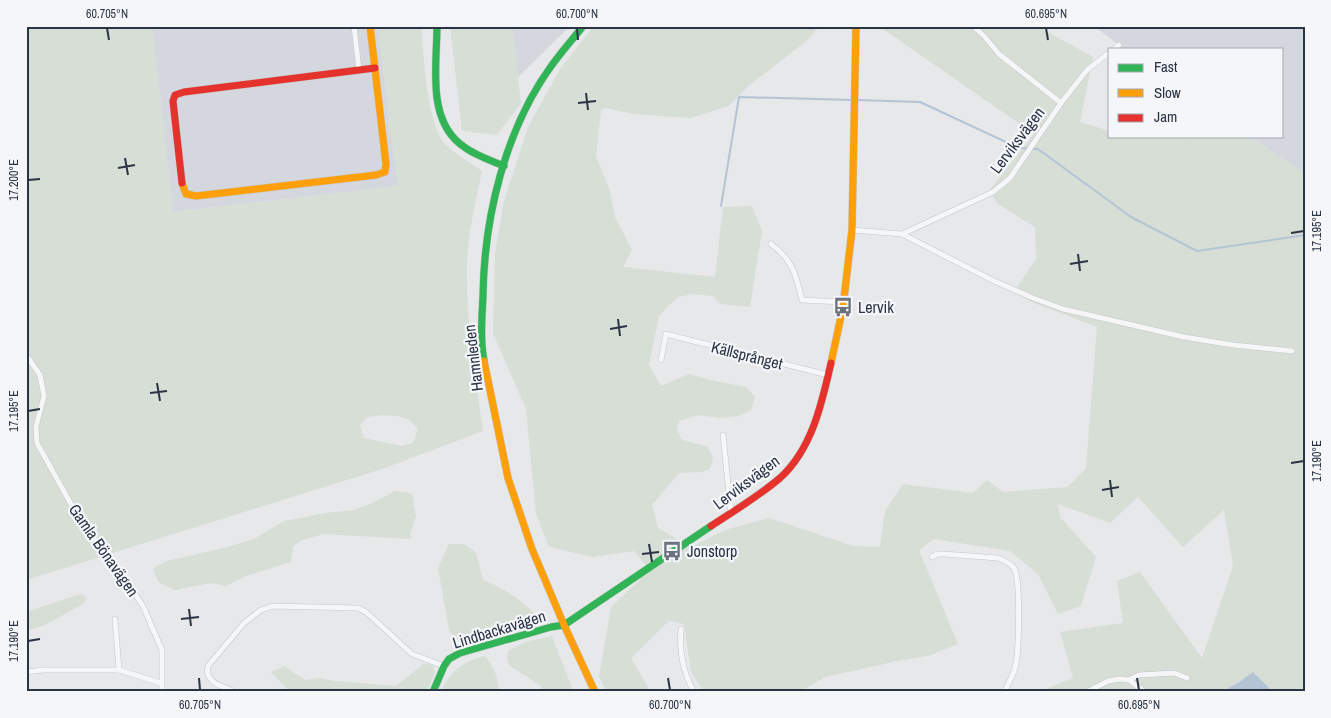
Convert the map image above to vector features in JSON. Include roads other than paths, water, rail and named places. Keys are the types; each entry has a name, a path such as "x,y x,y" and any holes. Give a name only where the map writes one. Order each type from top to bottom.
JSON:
{"street":[{"path":"354,26 359,70"},
{"path":"370,26 375,68 386,164 384,172 368,176 196,196 186,194 182,186 173,101 174,95 375,68"},
{"path":"437,26 437,99 446,129 460,146 491,162 504,166"},
{"name":"Hamnleden","path":"583,26 551,66 510,144 490,216 483,281 483,354 508,478 532,549 564,625 596,692"},
{"name":"Lerviksvägen","path":"564,625 780,477 792,465 803,448 817,419 843,302 852,230 856,26"},
{"path":"972,26 1000,54 1061,103"},
{"path":"1115,48 1119,45"},
{"name":"Lerviksvägen","path":"902,234 993,192 1010,178 1061,103 1087,70 1108,54"},
{"name":"Lerviksvägen","path":"852,230 902,234 992,280 1063,309 1184,337 1233,345 1292,351"},
{"path":"771,244 781,251 789,261 799,282 802,300 843,302"},
{"name":"Källsprånget","path":"661,360 666,334 828,375"},
{"name":"Gamla Bönavägen","path":"26,357 30,359 40,376 44,396 36,427 37,443 81,522 118,568 143,606 162,650 162,692"},
{"path":"723,436 731,512"},
{"path":"932,557 937,554 943,554 998,558 1014,568 1018,580 1019,593 1016,666 1003,692"},
{"path":"235,692 213,682 209,677 208,666 244,623 261,610 273,606 358,608 366,612 412,654 444,666"},
{"path":"115,619 119,670"},
{"name":"Lindbackavägen","path":"433,692 449,659 469,650 551,626 564,625"},
{"path":"681,629 679,644 682,660 686,678 694,692"},
{"path":"26,672 43,670 119,670 161,683"},
{"path":"1129,680 1139,675 1156,673 1174,673 1187,678"},
{"path":"1086,692 1108,681 1119,679 1129,680 1145,692"}],"water":[{"path":"1253,672 1273,692 1223,691 1238,683"}],"waterway":[{"path":"721,206 739,97 852,100"},
{"path":"857,100 920,102 1019,148 1038,149 1131,217 1197,251 1305,235"}],"place":[{"name":"Lervik","path":"843,307"},
{"name":"Jonstorp","path":"672,551"}]}
